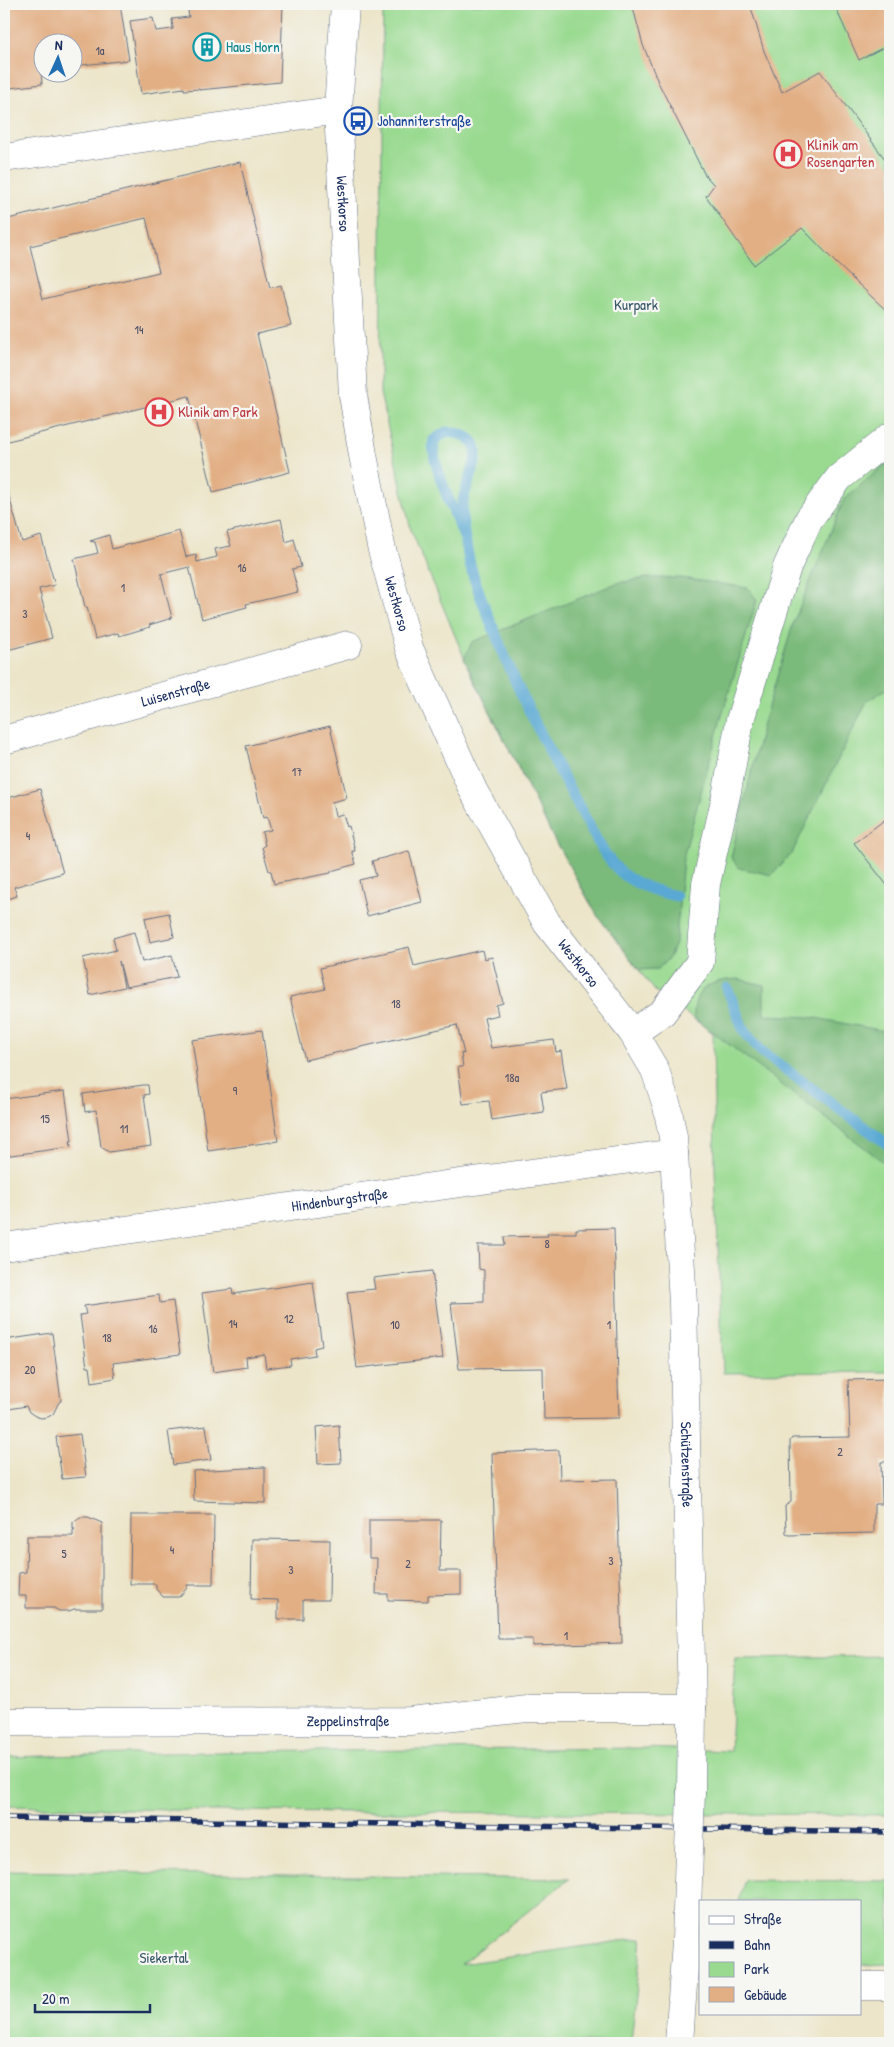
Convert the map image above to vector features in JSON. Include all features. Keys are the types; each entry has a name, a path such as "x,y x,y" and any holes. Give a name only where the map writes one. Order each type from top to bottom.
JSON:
{"street":[{"name":"Westkorso","path":"344,4 338,110 353,394 362,455 381,546 410,648 473,790 547,923 633,1033 655,1070 667,1106 674,1145"},
{"path":"4,158 338,110"},
{"path":"633,1033 663,1012 700,962 706,884 727,792 740,720 791,559 809,519 839,478 890,437"},
{"name":"Luisenstraße","path":"4,740 348,645"},
{"name":"Hindenburgstraße","path":"4,1247 674,1145"},
{"name":"Schützenstraße","path":"674,1145 683,1303 692,1708 686,1941 692,1983"},
{"name":"Zeppelinstraße","path":"4,1722 410,1721 527,1708 692,1708"},
{"path":"678,2043 692,1983"},
{"path":"862,1986 890,1986"}],"green space":[{"name":"Kurpark","path":"383,4 890,4 890,1372 723,1373 715,1170 713,1033 655,991 597,915 555,841 471,674 411,530 380,393"},
{"path":"890,460 890,687 867,701 792,853 772,875 739,868 731,857 763,723 794,621 844,499"},
{"path":"647,578 681,578 748,588 757,600 722,715 683,858 676,941 669,958 658,969 639,970 597,915 555,841 464,659 472,642 617,583"},
{"path":"738,979 764,985 764,1015 810,1017 890,1032 890,1167 694,1018 694,1008 697,999 705,988 719,982"},
{"path":"890,1656 890,1815 211,1811 4,1806 4,1757 209,1752 643,1748 730,1751 735,1658"},
{"name":"Siekertal","path":"4,1871 569,1879 461,1964 642,1938 631,2042 4,2043"},
{"path":"745,1880 890,1881 890,1964 862,1965 862,1900 738,1900"}],"building":[{"path":"4,4 120,4 129,60 82,65 82,32 32,32 32,82 42,82 42,84 10,88 6,61 4,61"},
{"name":"Haus Horn","path":"187,4 283,4 280,82 199,90 184,90 184,88 141,94 130,21 153,18 156,31 173,29 172,19 189,17"},
{"name":"Klinik am Rosengarten","path":"632,4 750,4 764,51 782,92 820,71 890,166 890,314 802,228 754,265 706,196 714,185 705,175 658,82 643,45"},
{"path":"834,4 890,4 890,44 859,60"},
{"path":"240,162 270,288 281,285 291,326 257,334 290,472 213,492 189,396 4,442 4,220","holes":["146,218 159,272 43,299 30,246"]},
{"path":"4,479 22,542 41,536 55,585 39,589 52,638 4,651"},
{"path":"281,519 286,542 294,539 301,567 292,569 298,592 246,604 247,607 202,619 189,567 161,574 172,618 119,636 118,633 95,639 87,607 85,607 74,559 98,553 95,542 90,541 109,535 112,549 179,531 186,557 196,555 197,562 217,557 215,549 231,546 227,532"},
{"path":"330,726 347,798 332,802 335,816 343,814 347,827 349,826 355,851 352,851 356,864 331,871 331,873 274,884 262,847 265,845 262,832 271,830 267,817 263,818 246,746"},
{"path":"40,789 63,873 14,887 17,896 4,900 4,799"},
{"path":"887,818 890,822 890,889 854,843"},
{"path":"409,851 422,902 367,916 359,880 376,876 372,861"},
{"path":"169,913 174,937 150,942 145,918"},
{"path":"134,932 142,962 172,955 177,977 126,987 119,961 124,987 90,995 83,958 116,950 113,938"},
{"path":"409,947 414,966 482,950 484,959 492,957 503,1003 496,1005 498,1015 484,1018 491,1048 554,1040 556,1052 561,1051 567,1089 541,1092 544,1112 492,1120 489,1101 463,1104 458,1067 463,1067 461,1053 464,1054 457,1025 305,1060 290,997 325,989 320,968"},
{"path":"262,1030 278,1141 208,1151 192,1040"},
{"path":"148,1085 149,1094 144,1095 151,1146 109,1152 101,1147 96,1110 85,1112 83,1094"},
{"path":"65,1091 72,1141 70,1141 71,1147 4,1156 4,1099"},
{"path":"614,1228 619,1418 544,1419 543,1368 459,1369 451,1303 484,1302 484,1270 479,1269 478,1245 505,1245 504,1237 548,1236 547,1233 576,1233 576,1229"},
{"path":"432,1271 443,1358 357,1368 347,1292 375,1289 373,1278"},
{"path":"313,1282 322,1346 314,1348 315,1355 290,1359 291,1365 266,1368 264,1354 246,1357 247,1367 213,1372 202,1293 232,1289 233,1294"},
{"path":"159,1295 160,1303 173,1301 180,1354 113,1363 115,1378 92,1382 90,1367 87,1367 80,1315 86,1314 84,1306"},
{"path":"52,1333 61,1401 53,1414 41,1418 29,1412 26,1406 4,1410 4,1340"},
{"path":"889,1379 890,1462 881,1462 882,1504 874,1504 874,1533 789,1535 786,1533 785,1506 791,1502 790,1441 792,1438 850,1437 848,1380"},
{"path":"339,1425 341,1463 318,1464 316,1427"},
{"path":"206,1426 211,1460 173,1465 168,1431"},
{"path":"80,1434 86,1477 62,1479 56,1437"},
{"path":"559,1450 560,1480 617,1479 622,1643 533,1646 533,1639 498,1639 492,1453"},
{"path":"265,1467 265,1503 194,1501 193,1471"},
{"path":"131,1515 214,1515 213,1585 187,1585 187,1588 179,1597 163,1597 156,1589 156,1584 130,1584"},
{"path":"80,1517 88,1517 102,1523 102,1609 59,1611 54,1608 26,1608 26,1596 18,1596 19,1573 26,1572 27,1536 73,1536 73,1530 75,1529 73,1529 73,1522"},
{"path":"369,1520 441,1520 440,1571 461,1571 461,1594 428,1595 428,1601 388,1600 388,1594 376,1594 377,1558 369,1558"},
{"path":"252,1539 330,1540 329,1600 303,1600 303,1619 278,1619 278,1600 251,1599"}],"waterway":[{"path":"464,537 435,461 434,440 446,432 463,435 472,441 476,450 462,508 463,527 469,560 485,607 514,679 534,722 593,833 610,860 624,875 636,882 676,896"},
{"path":"727,988 744,1031 762,1052 890,1146"}],"railway":[{"path":"4,1818 890,1832"}],"place":[{"name":"Haus Horn","path":"207,47"},
{"name":"Johanniterstraße","path":"358,121"},
{"name":"Klinik am Rosengarten","path":"788,154"},
{"name":"Klinik am Park","path":"159,412"}]}
